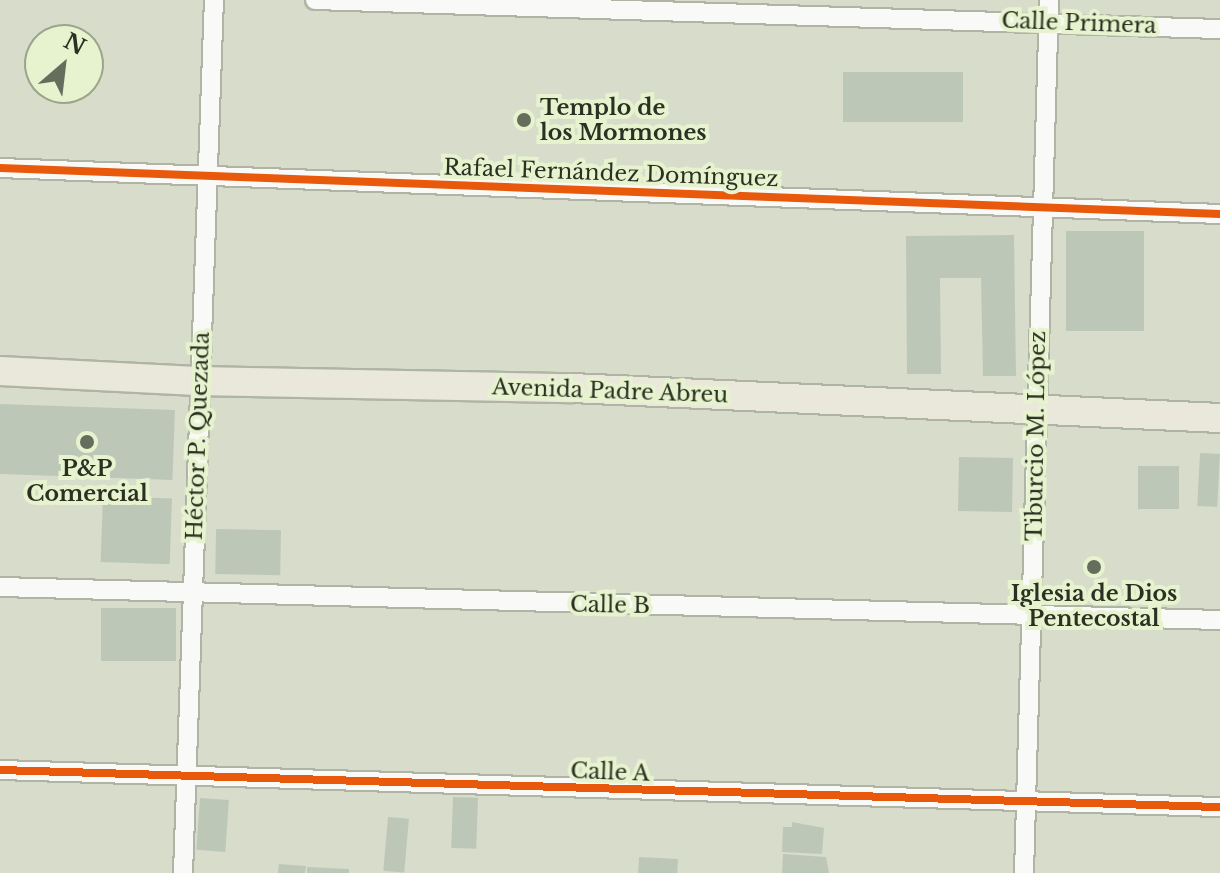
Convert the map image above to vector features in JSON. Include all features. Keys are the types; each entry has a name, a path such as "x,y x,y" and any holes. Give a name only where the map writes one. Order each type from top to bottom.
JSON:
{"main road":[{"name":"Avenida Padre Abreu","path":"0,371 197,381 572,388 1035,412 1220,418"}],"street":[{"name":"Héctor P. Quezada","path":"183,873 194,596 197,381 210,176 214,0"},
{"name":"Calle Primera","path":"315,0 1047,21 1220,29"},
{"name":"Tiburcio M. López","path":"1024,873 1034,615 1040,209 1049,0"},
{"name":"Rafael Fernández Domínguez","path":"0,168 1220,214"},
{"name":"Calle B","path":"0,587 194,596 1220,620"},
{"name":"Calle A","path":"0,770 1220,807"}],"building":[{"path":"843,72 963,72 963,122 843,122"},
{"path":"1066,231 1144,231 1144,331 1066,331"},
{"path":"1014,235 1016,376 983,376 981,278 940,278 941,374 907,374 906,236"},
{"name":"P&P Comercial","path":"0,404 175,410 172,480 0,474"},
{"path":"1200,453 1220,454 1217,507 1197,506"},
{"path":"959,457 1013,458 1012,512 958,511"},
{"path":"1138,466 1179,466 1179,509 1138,509"},
{"path":"103,496 172,498 170,564 101,562"},
{"path":"216,529 281,530 280,575 215,574"},
{"path":"101,608 176,608 176,661 101,661"},
{"path":"453,797 478,798 476,849 451,848"},
{"path":"200,798 229,800 225,852 196,850"},
{"path":"388,817 409,819 404,873 383,871"},
{"path":"792,822 824,828 822,854 782,852 783,827 792,827"},
{"path":"783,854 826,857 829,873 782,873"},
{"path":"639,857 678,859 677,873 638,873"},
{"path":"279,864 306,866 305,873 278,873"},
{"path":"307,867 349,869 349,873 307,873"}],"cycle path":[{"path":"0,168 1220,214"},
{"path":"0,770 1220,807"}],"place":[{"name":"Templo de los Mormones","path":"524,120"},
{"name":"P&P Comercial","path":"87,442"},
{"name":"Iglesia de Dios Pentecostal","path":"1094,567"}]}
